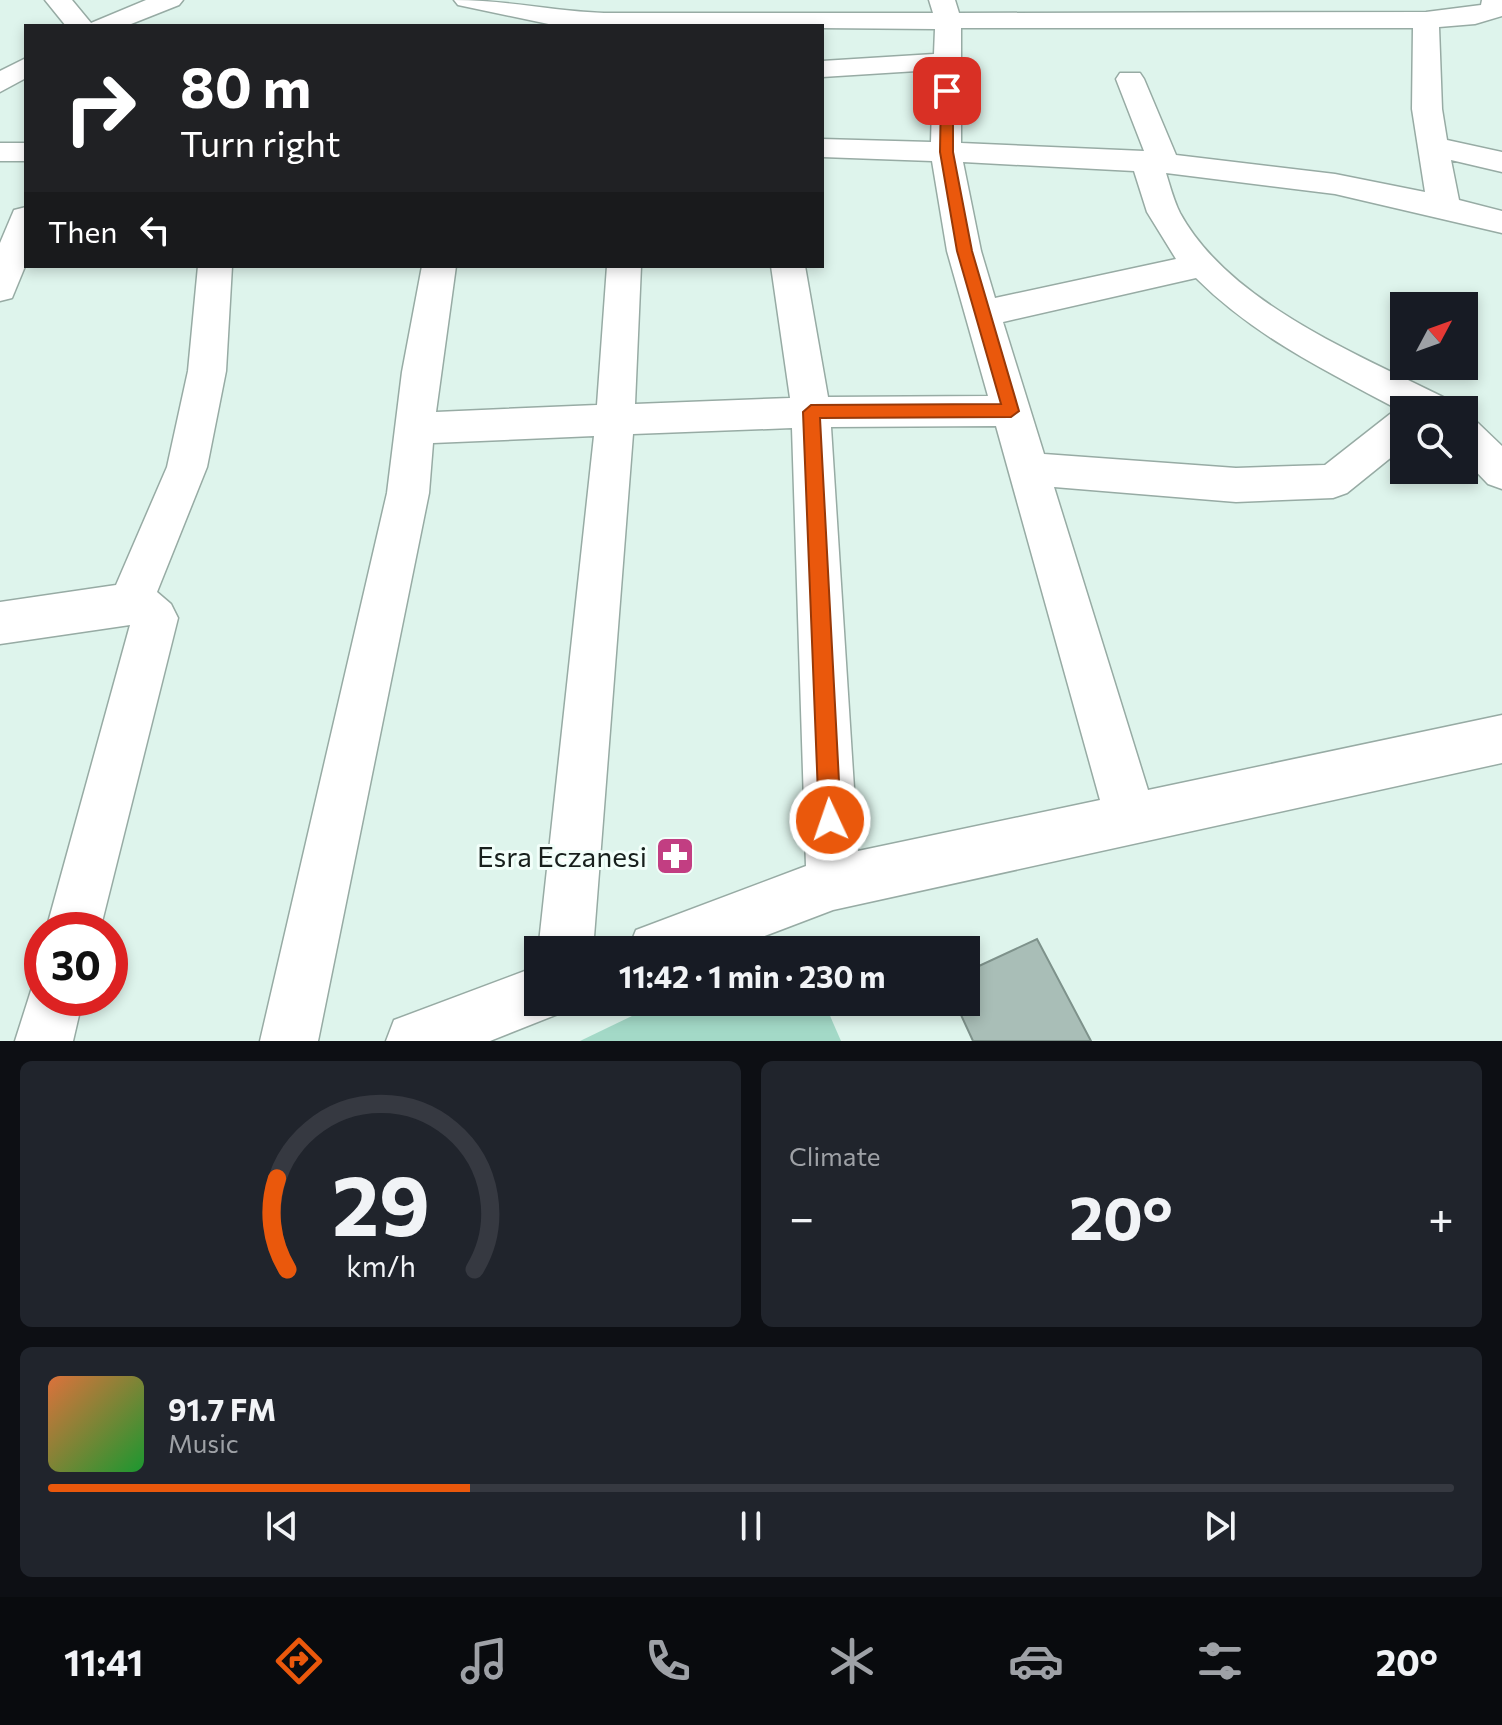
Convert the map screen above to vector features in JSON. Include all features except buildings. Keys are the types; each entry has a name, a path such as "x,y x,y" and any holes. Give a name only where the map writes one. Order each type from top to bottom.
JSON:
{"street":[{"path":"58,0 78,24"},
{"path":"107,24 170,0"},
{"path":"467,0 562,19 604,21 945,10 1426,20 1485,8 1502,29"},
{"path":"945,10 946,152 964,251 1131,819"},
{"path":"129,16 169,24"},
{"path":"1426,20 1425,78 1432,146 1444,208"},
{"path":"824,69 947,61"},
{"path":"0,83 24,67"},
{"path":"1130,79 1154,161 1163,212 1187,250 1236,297 1302,342 1393,396"},
{"path":"1432,146 1502,162"},
{"path":"824,148 1154,161 1272,175 1502,222"},
{"path":"0,152 24,152"},
{"path":"0,289 24,223"},
{"path":"982,314 1202,265"},
{"path":"78,912 155,618 132,599 187,467 207,371 215,268"},
{"path":"289,1041 408,493 439,268"},
{"path":"566,936 615,420 624,268"},
{"path":"788,268 811,412 833,883"},
{"path":"415,428 811,412 1011,411"},
{"path":"1030,469 1236,485 1333,481 1390,438"},
{"path":"1478,448 1502,472"},
{"path":"0,623 135,602"},
{"path":"693,936 833,883 1502,739"},
{"path":"415,1041 524,999"},
{"path":"44,1041 50,1016"}],"green space":[{"path":"632,1016 830,1016 841,1041 580,1041"}],"place":[{"name":"Esra Eczanesi","path":"675,856"}],"route":[{"path":"830,820 811,412 1011,411 964,251 946,152 947,91"}]}
